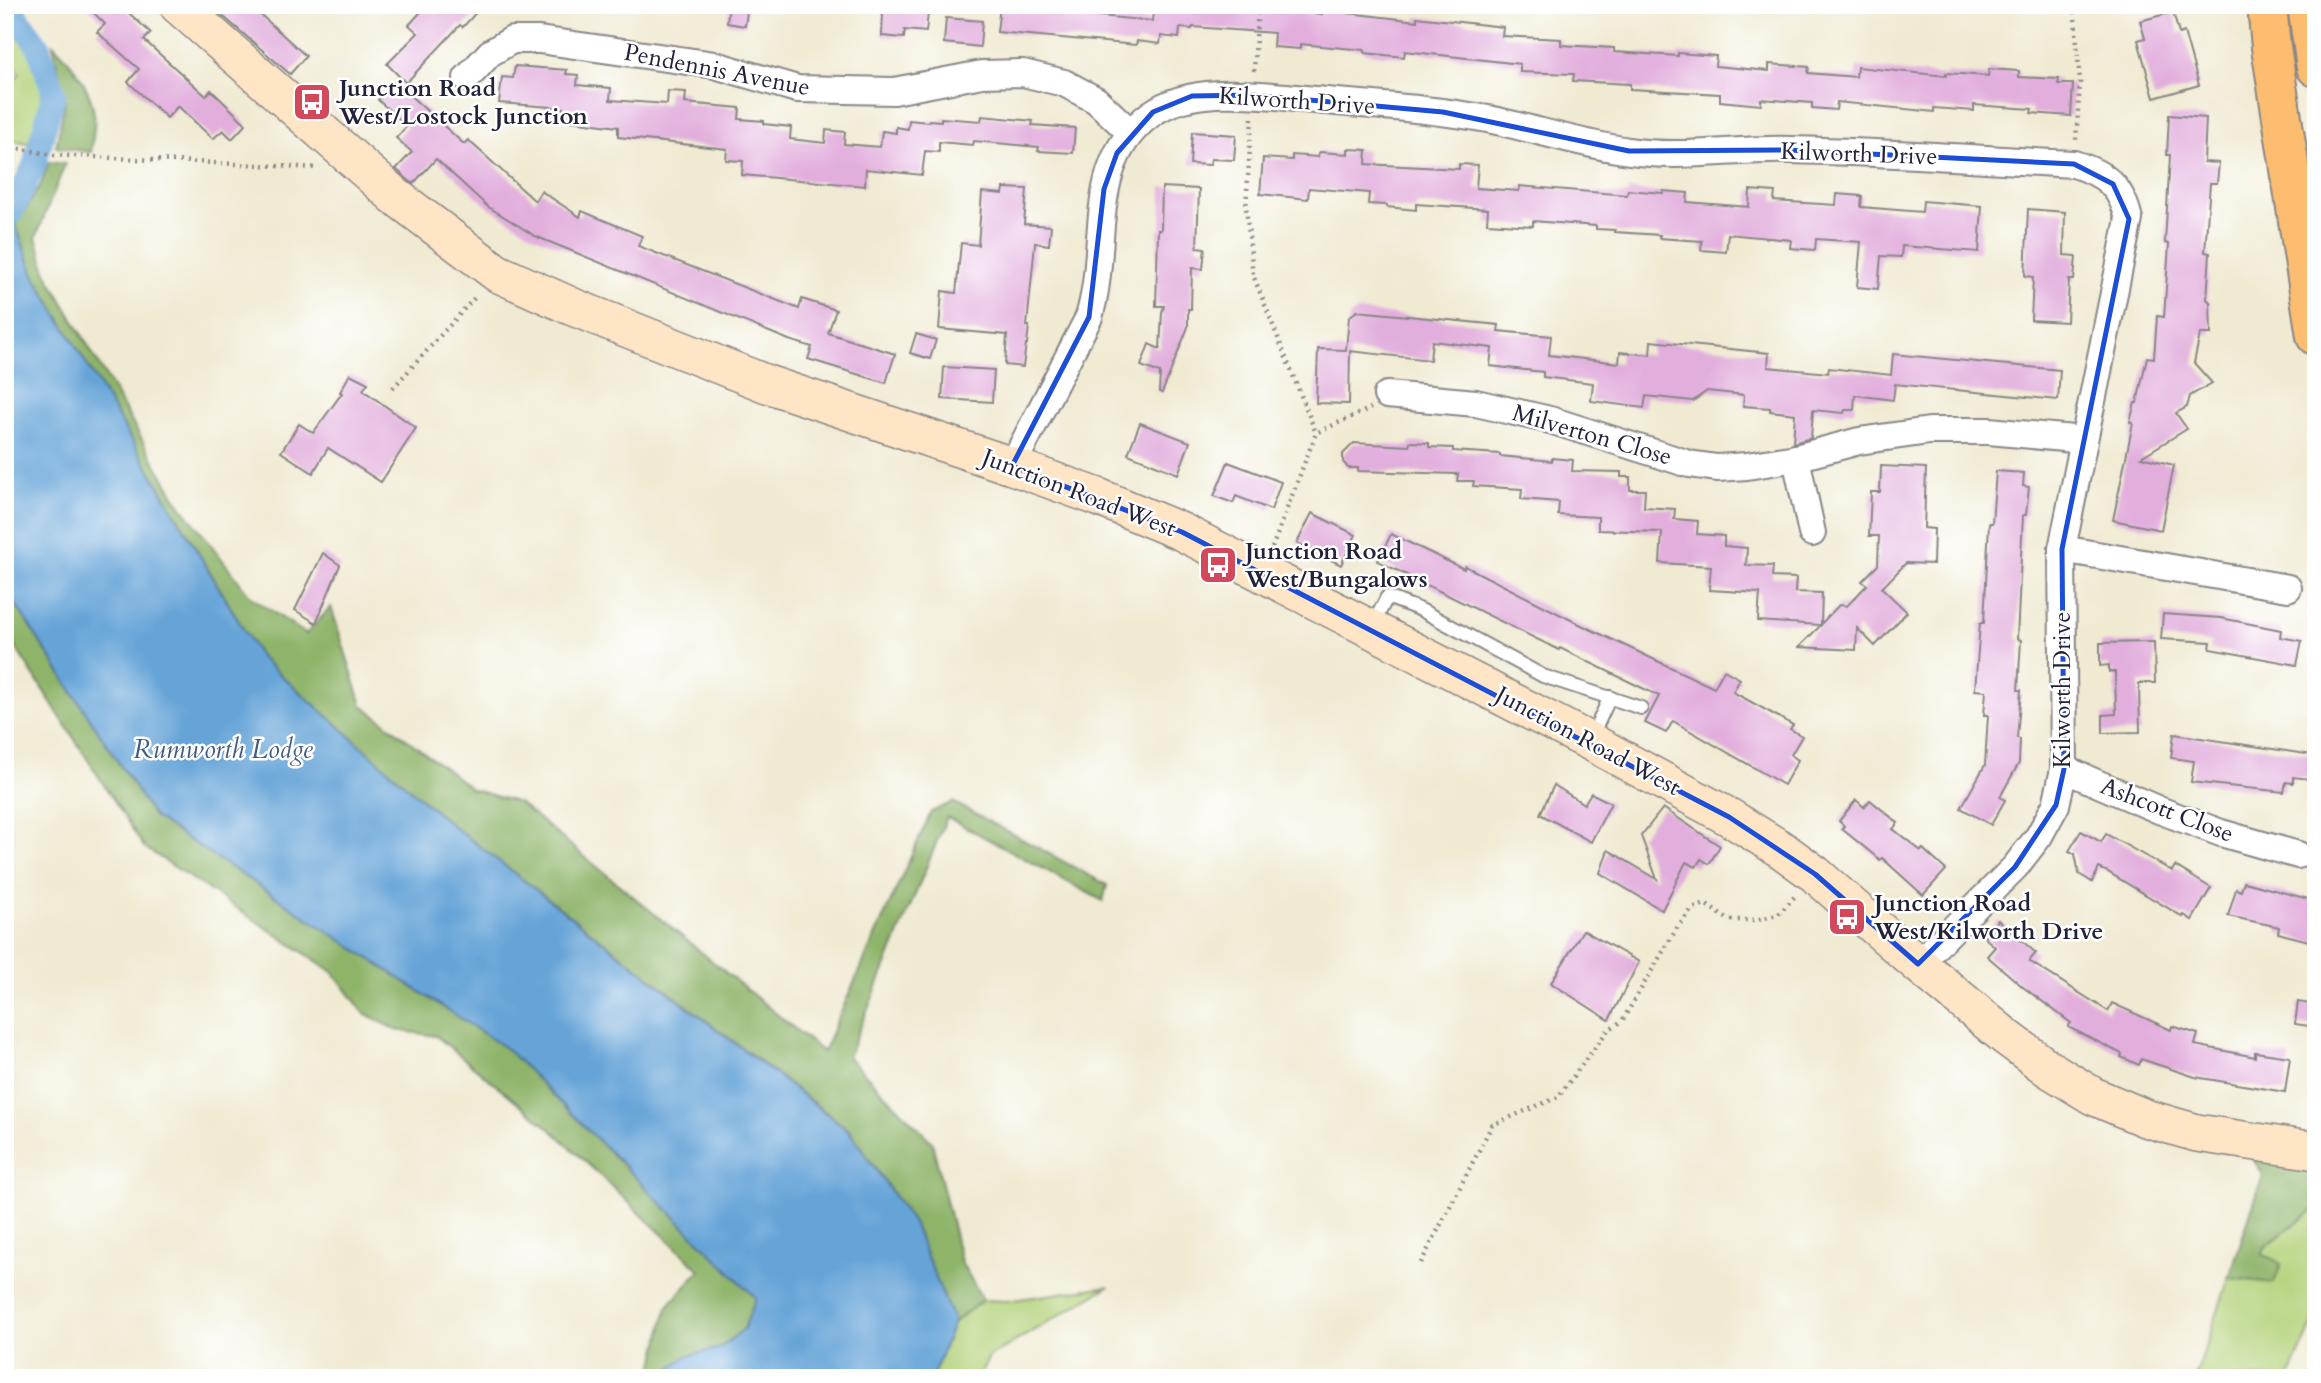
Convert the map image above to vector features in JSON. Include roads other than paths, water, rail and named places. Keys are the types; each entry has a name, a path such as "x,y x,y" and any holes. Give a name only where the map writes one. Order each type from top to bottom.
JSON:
{"highway":[{"path":"2267,5 2271,47 2316,336"},
{"path":"2307,5 2316,67"}],"street":[{"name":"Junction Road West","path":"178,5 366,170 497,273 573,307 767,384 1012,466 1182,532 1589,741 1729,817 1815,874 1918,964 2049,1069 2093,1096 2145,1118 2197,1133 2316,1151"},
{"name":"Pendennis Avenue","path":"467,78 490,53 512,40 539,40 715,65 797,89 894,91 982,74 1023,73 1064,83 1096,100 1130,132"},
{"name":"Kilworth Drive","path":"1012,466 1089,317 1095,298 1104,189 1117,153 1130,132 1153,112 1192,96 1253,94 1443,112 1629,151 1682,155 1788,149 2074,164 2095,171 2113,184 2125,201 2130,219 2062,549 2064,769 2056,806 2039,836 2015,867 1918,964"},
{"name":"Milverton Close","path":"1387,395 1476,402 1550,419 1689,464 1717,468 1796,458 1859,441 1930,431 1989,431 2084,440"},
{"path":"1796,458 1812,533"},
{"path":"2062,549 2263,574 2288,588"},
{"name":"Ashcott Close","path":"2064,769 2159,810 2221,833 2274,838 2298,855"}],"lane":[{"path":"1372,628 1387,597 1421,610 1543,677 1641,708"},
{"path":"1589,741 1610,697"}],"water":[{"name":"Rumworth Lodge","path":"5,197 34,275 260,657 449,823 849,1131 913,1223 954,1322 932,1378 669,1378 672,1367 687,1356 720,1348 744,1329 756,1298 507,1049 154,817 5,588"}],"waterway":[{"path":"5,20 8,5"},
{"path":"8,5 38,46 54,94 34,166 11,213"}],"place":[{"name":"Junction Road West/Lostock Junction","path":"312,102"},
{"name":"Junction Road West/Bungalows","path":"1218,565"},
{"name":"Junction Road West/Kilworth Drive","path":"1847,917"}]}
